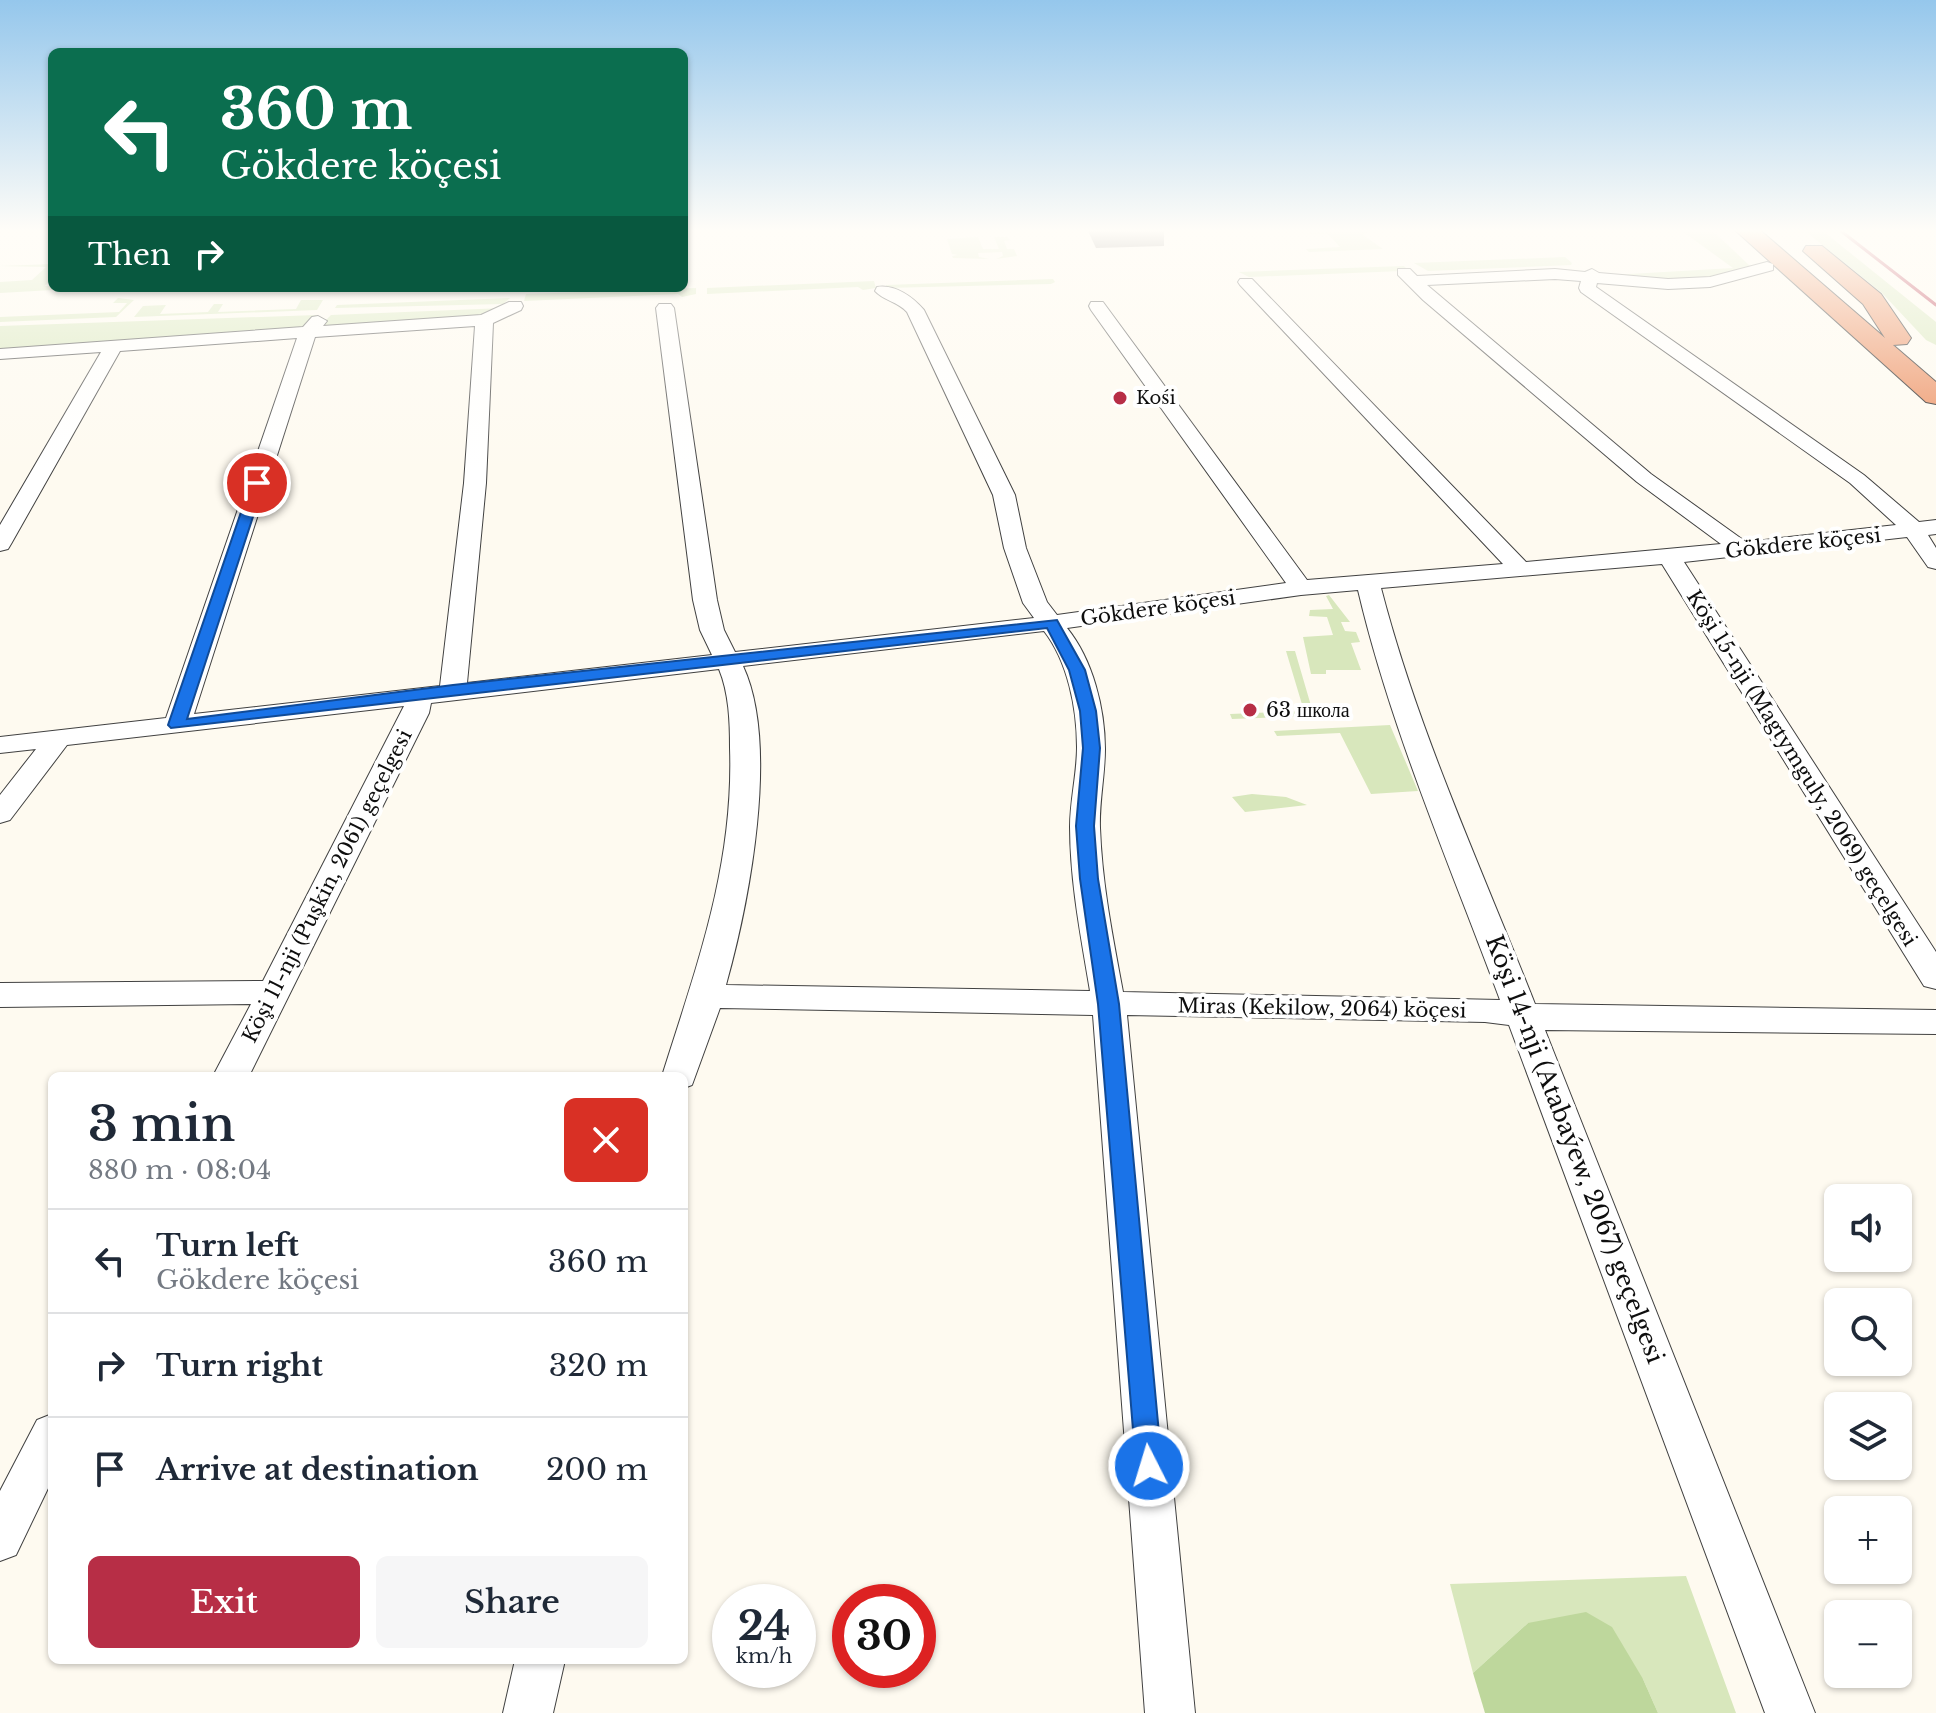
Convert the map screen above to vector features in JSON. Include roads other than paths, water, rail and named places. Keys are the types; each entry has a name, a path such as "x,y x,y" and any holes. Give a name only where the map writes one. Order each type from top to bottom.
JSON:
{"highway":[{"path":"1829,311 1884,338 1936,370"},
{"path":"1849,311 1884,338"},
{"path":"1855,311 1936,396"},
{"path":"1876,311 1884,338"}],"street":[{"path":"0,354 484,320 504,311"},
{"path":"665,311 705,600 713,632 739,688 743,725 744,832 707,996 681,1072"},
{"path":"915,311 1004,495 1015,548 1035,603 1052,623 1077,670 1088,711 1091,748 1085,826 1091,906 1109,1004 1170,1713"},
{"path":"1101,311 1301,588"},
{"path":"1274,311 1522,571"},
{"path":"1450,311 1644,478 1740,548"},
{"path":"1619,311 1925,528 1924,549 1936,562"},
{"path":"177,725 308,332 324,313"},
{"path":"453,690 475,483 484,320"},
{"path":"0,544 114,346"},
{"name":"Gökdere köçesi","path":"0,745 453,690 1052,623 1301,588 1669,557 1925,528"},
{"name":"Köşi 15-nji (Magtymguly, 2069) geçelgesi","path":"1669,557 1936,978"},
{"name":"Köşi 14-nji (Atabaýew, 2067) geçelgesi","path":"1368,583 1389,662 1790,1713"},
{"name":"Köşi 11-nji (Puşkin, 2061) geçelgesi","path":"233,1072 416,713 420,694"},
{"path":"0,814 58,739"},
{"path":"0,995 195,991 272,993"},
{"name":"Miras (Kekilow, 2064) köçesi","path":"707,996 1485,1010 1557,1019 1936,1022"},
{"path":"0,1539 48,1442"},
{"path":"528,1713 539,1664"}],"place":[{"name":"Kośi","path":"1120,398"},
{"name":"63 школа","path":"1250,710"}]}
